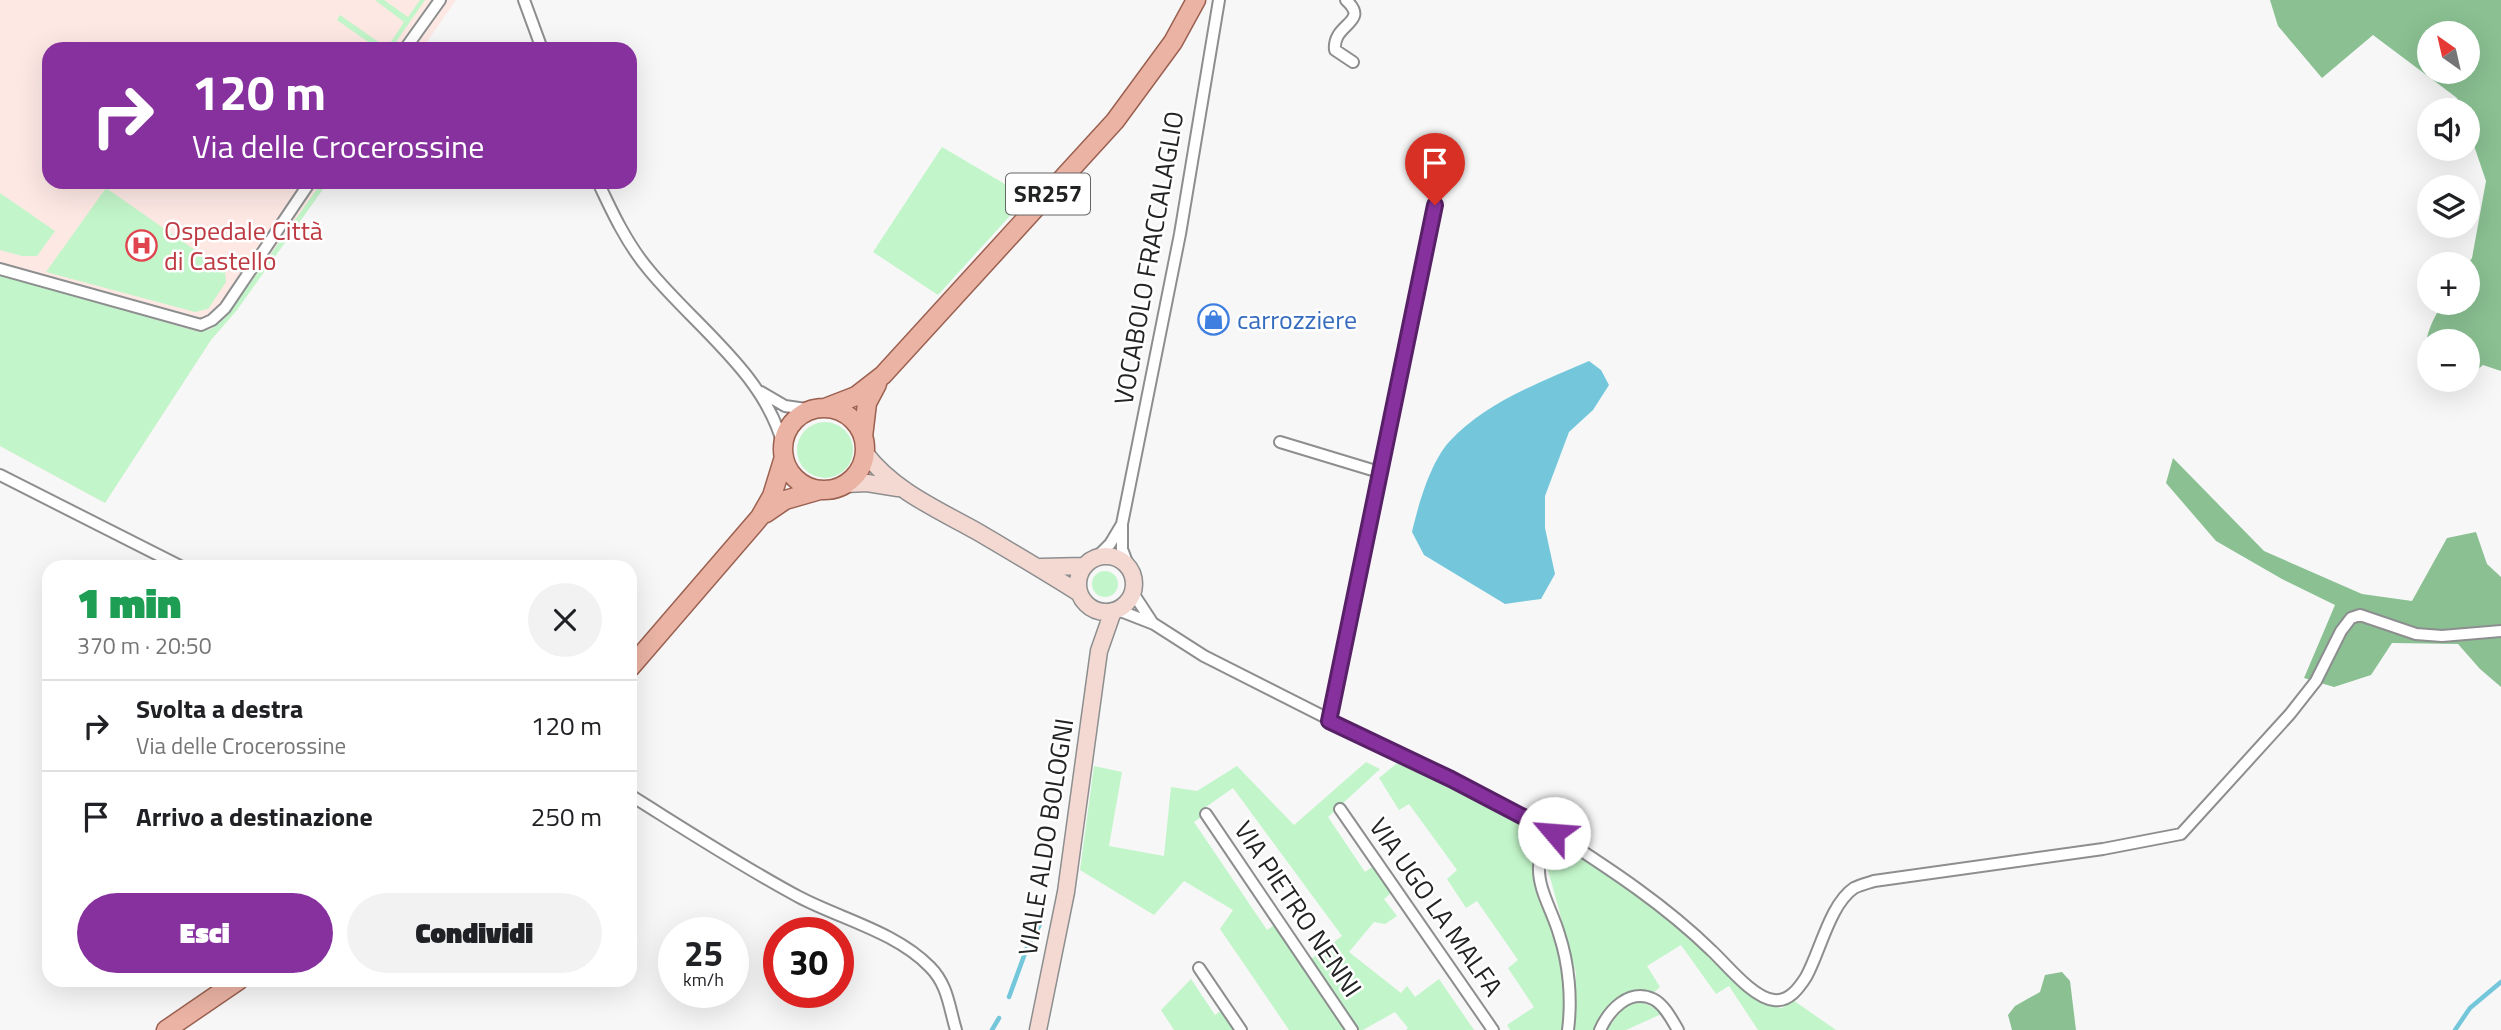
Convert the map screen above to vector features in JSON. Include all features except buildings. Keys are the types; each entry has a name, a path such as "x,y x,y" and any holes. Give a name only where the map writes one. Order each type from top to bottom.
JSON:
{"main road":[{"name":"SR257","path":"637,660 761,517 772,496 793,423 819,409 856,396 883,375 1115,121 1173,42 1196,0"},
{"name":"SR257","path":"761,517 785,500 846,484 859,470 867,403 883,375"},
{"path":"819,409 838,410 849,416 878,469 898,488 1039,567 1099,612 1116,611 1133,593 1133,574 1128,565 1114,556 1039,567"},
{"path":"784,451 797,479 820,490"},
{"path":"846,484 867,483 898,488"},
{"path":"1082,599 1079,574 1091,561"},
{"name":"VIALE ALDO BOLOGNI","path":"1082,599 1095,626 1099,651"},
{"name":"VIALE ALDO BOLOGNI","path":"1038,1030 1066,892 1099,651 1116,611"},
{"path":"166,1030 229,987"}],"street":[{"path":"410,42 440,0"},
{"path":"524,0 539,42"},
{"name":"VOCABOLO FRACCALAGLIO","path":"1122,524 1180,234 1219,0"},
{"path":"1346,0 1353,9 1353,17 1350,24 1337,33 1334,40 1335,50 1353,62"},
{"path":"0,269 201,325 212,320 225,308 305,189"},
{"path":"602,189 626,237 647,268 761,392 778,424 784,451"},
{"path":"1329,721 1435,205"},
{"path":"761,392 785,406 819,409"},
{"path":"1279,442 1379,472"},
{"path":"0,475 169,560"},
{"path":"1091,561 1110,544 1122,524"},
{"path":"1122,524 1122,549 1128,565"},
{"path":"1133,593 1154,624"},
{"path":"1116,611 1154,624 1204,656 1554,833 1607,867 1685,925 1759,994 1772,1000 1784,1000 1796,991 1842,901 1854,888 1874,881 2103,849 2181,834 2308,692 2351,618 2360,615 2416,634 2442,636 2501,631"},
{"path":"637,799 796,895 872,930 919,957 932,968 947,992 956,1030"},
{"name":"VIA UGO LA MALFA","path":"1340,809 1493,1030"},
{"name":"VIA PIETRO NENNI","path":"1206,814 1352,1030"},
{"path":"1554,833 1538,865 1541,885 1560,935 1566,960 1569,987 1568,1030"},
{"path":"1199,968 1241,1030"},
{"path":"1600,1030 1621,1001 1639,995 1655,999 1678,1030"}],"shaded area":[{"name":"Ospedale Città di Castello","path":"0,0 456,0 427,42 42,42 42,189 323,189 237,310 211,340 105,503 0,446"}],"green space":[{"path":"375,0 384,0 408,17 420,0 425,0 396,42 391,42 404,22"},
{"path":"2270,0 2501,0 2501,371 2483,365 2480,368 2480,329 2429,329 2436,315 2480,315 2480,252 2473,252 2476,238 2480,238 2480,214 2486,181 2479,161 2480,98 2457,98 2438,84 2480,84 2480,21 2417,21 2417,68 2373,35 2322,78 2278,26"},
{"path":"340,15 378,42 368,42 337,20"},
{"path":"942,147 1027,197 938,295 873,252"},
{"path":"107,189 225,271 226,282 208,309 195,312 46,272"},
{"path":"317,189 323,189 237,310 211,340 105,503 0,446 0,275 199,332 211,329 226,317"},
{"path":"0,193 55,231 37,256 22,256 0,250"},
{"path":"825,422 836,424 845,430 851,439 851,461 845,470 836,476 825,478 814,476 805,470 799,461 797,450 799,439 805,430 814,424"},
{"path":"2173,458 2264,551 2362,594 2412,601 2447,538 2476,532 2487,564 2501,577 2501,687 2480,669 2458,644 2392,643 2371,675 2334,687 2304,678 2335,605 2282,579 2216,541 2166,483"},
{"path":"1105,571 1114,575 1118,584 1114,593 1105,597 1096,593 1092,584 1096,575"},
{"path":"1401,760 1546,836 1534,863 1536,879 1562,961 1564,1013 1561,1030 1510,1030 1507,1025 1534,1007 1508,968 1518,960 1477,901 1466,908 1447,879 1457,870 1409,804 1399,810 1379,778"},
{"path":"1366,762 1380,769 1328,817 1365,872 1378,863 1396,889 1384,899 1397,916 1385,924 1374,922 1349,952 1401,993 1407,986 1415,997 1439,979 1474,1030 1406,1030 1408,1028 1395,1012 1363,1030 1289,1030 1220,929 1233,910 1184,881 1154,915 1080,870 1094,766 1122,772 1109,846 1164,856 1171,787 1197,791 1237,766 1294,825","holes":["1233,788 1342,936 1307,962 1279,922 1267,930 1194,822 1206,814 1203,809"]},
{"path":"1568,847 1674,921 1753,996 1782,1008 1793,1000 1836,1030 1758,1030 1729,986 1716,994 1681,945 1647,966 1660,987 1653,993 1643,991 1625,995 1611,1006 1594,1030 1574,1030 1576,973 1547,866 1550,856 1557,848"},
{"path":"2062,972 2070,981 2076,1030 2012,1030 2008,1015 2015,1006 2040,992 2045,975"},
{"path":"1191,979 1215,1015 1226,1007 1241,1030 1174,1030 1161,1010"},
{"path":"1638,1001 1666,1012 1626,1030 1607,1030 1624,1006"}],"water":[{"path":"1589,361 1601,370 1609,385 1593,410 1569,432 1545,496 1545,528 1555,574 1541,599 1505,604 1424,555 1412,532 1426,485 1442,451 1479,416 1532,386"}],"waterway":[{"path":"1009,997 1028,945 1042,921"},
{"path":"2455,1030 2470,1008 2501,982"},
{"path":"992,1030 999,1018"}],"place":[{"name":"Ospedale Città di Castello","path":"141,246"},
{"name":"carrozziere","path":"1214,320"}],"route":[{"path":"1435,205 1329,721 1451,779 1554,833"}]}
